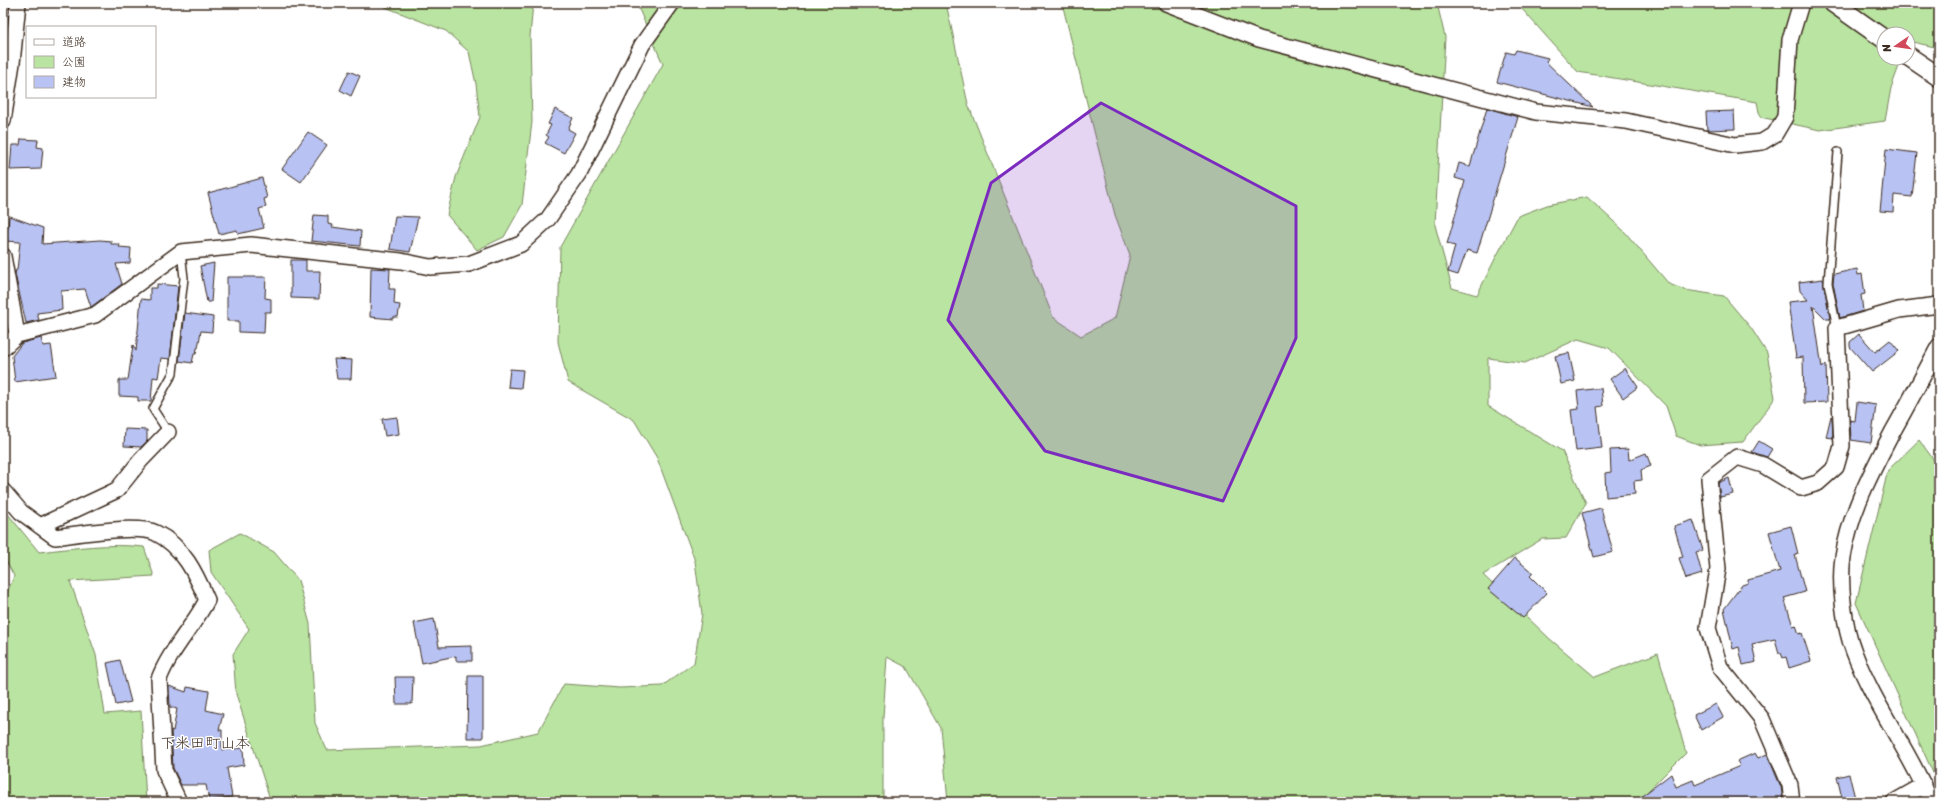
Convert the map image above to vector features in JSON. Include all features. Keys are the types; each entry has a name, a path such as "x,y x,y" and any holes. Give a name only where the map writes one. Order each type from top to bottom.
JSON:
{"street":[{"path":"3,121 12,63 18,3"},
{"path":"3,348 17,335 95,315 181,252 251,245 401,261 430,267 469,264 521,244 548,219 579,174 642,45 672,3"},
{"path":"1166,3 1259,39 1536,112 1626,122 1735,145 1762,142 1775,134 1785,117 1790,40 1801,3"},
{"path":"1833,3 1876,33"},
{"path":"1916,61 1939,77"},
{"path":"3,256 17,335"},
{"path":"1792,802 1790,785 1762,719 1720,667 1708,628 1718,569 1708,479 1737,457 1764,465 1801,488 1818,483 1836,467 1842,446 1837,328 1899,310 1939,305"},
{"path":"1932,802 1875,696 1853,651 1843,605 1843,558 1850,528 1870,476 1939,346"},
{"path":"40,526 117,490 141,460 168,432"},
{"path":"3,491 20,512 55,537 126,529 155,532 172,544 188,560 207,600 198,618 164,666 159,679 164,770 179,802"},
{"path":"1894,802 1924,786"}],"lane":[{"path":"1837,328 1828,283 1838,152"},
{"path":"168,432 153,409 173,373 184,278 181,252"}],"highlighted area":[{"path":"1101,103 1296,206 1296,338 1223,501 1045,451 948,320 991,183"}],"green space":[{"path":"375,3 533,3 530,37 532,122 522,205 504,237 477,250 447,215 456,177 480,117 476,84 469,52 446,31"},
{"path":"630,3 946,3 968,104 1053,317 1081,336 1115,318 1130,255 1115,215 1062,3 1437,3 1445,37 1435,225 1452,288 1477,295 1518,216 1547,205 1587,197 1624,231 1669,284 1685,290 1724,296 1751,328 1767,353 1775,398 1743,442 1700,445 1676,436 1666,406 1609,348 1578,339 1525,363 1488,358 1488,406 1562,451 1586,503 1566,538 1542,539 1483,575 1550,639 1595,677 1658,653 1686,753 1637,802 948,802 941,728 906,667 887,657 883,718 883,802 271,802 236,694 233,654 249,629 211,572 209,550 240,533 274,552 298,580 310,624 315,723 327,750 481,745 538,732 564,684 620,688 662,686 694,663 702,614 695,561 657,458 634,420 568,382 558,342 560,247 663,64 638,7"},
{"path":"1519,3 1939,3 1939,48 1916,43 1916,26 1876,26 1876,66 1899,66 1891,88 1885,121 1820,130 1760,117 1757,102 1578,72 1521,8"},
{"path":"1919,440 1934,460 1939,478 1939,786 1856,603 1888,470"},
{"path":"3,508 39,552 104,546 144,547 154,576 70,581 96,655 105,714 141,711 146,802 3,802 3,603 14,576 3,555"}],"building":[{"path":"1516,50 1548,58 1546,62 1593,107 1497,82 1506,52 1514,54"},
{"path":"349,71 360,76 351,96 340,90"},
{"path":"1487,108 1518,117 1477,253 1467,250 1458,275 1448,272 1455,246 1447,244 1465,181 1455,178 1459,163 1470,166"},
{"path":"555,109 573,118 568,129 575,133 564,153 545,143 549,137 546,135 551,125 548,124"},
{"path":"1734,111 1735,129 1707,130 1706,112"},
{"path":"308,132 327,145 301,182 282,169"},
{"path":"21,139 38,140 37,147 43,148 41,169 10,170 12,145 20,145"},
{"path":"1886,149 1917,153 1912,197 1894,195 1893,212 1880,211"},
{"path":"262,178 267,198 264,199 266,207 259,209 264,228 238,234 237,230 219,234 208,193"},
{"path":"314,215 328,216 328,224 333,225 332,227 361,231 360,246 311,241"},
{"path":"9,216 43,228 42,244 100,240 111,241 111,244 120,244 119,247 131,248 130,263 116,264 122,284 91,307 85,289 61,291 62,310 37,313 39,320 26,323 15,274 17,270 20,242 5,241 3,229 8,228"},
{"path":"395,216 418,217 410,252 390,249"},
{"path":"291,260 306,260 306,271 320,271 319,299 291,298"},
{"path":"214,263 211,302 207,302 200,266"},
{"path":"371,268 390,269 389,289 395,289 394,304 400,305 398,317 393,317 393,319 370,317"},
{"path":"1857,269 1858,275 1862,274 1865,294 1861,295 1863,311 1840,318 1833,283 1834,274"},
{"path":"227,277 266,277 265,298 271,299 271,312 265,312 264,333 239,332 239,321 227,321"},
{"path":"1823,279 1830,319 1826,319 1813,306 1822,368 1826,364 1827,402 1804,403 1803,357 1796,358 1788,302 1808,300 1800,291 1799,282"},
{"path":"157,284 178,286 170,359 161,358 158,378 153,377 151,401 138,401 138,397 119,396 119,380 128,380 133,345 136,351 141,299 150,300 150,288 157,288"},
{"path":"185,313 213,317 212,332 201,331 198,348 196,354 194,354 192,363 179,361"},
{"path":"1859,334 1875,352 1890,340 1899,351 1872,372 1850,347 1850,342"},
{"path":"41,338 43,346 51,345 56,376 15,382 12,356 22,343"},
{"path":"1569,353 1575,381 1561,384 1555,356"},
{"path":"334,359 352,360 351,379 337,379"},
{"path":"1625,368 1638,387 1623,398 1610,379"},
{"path":"510,369 523,370 521,388 508,387"},
{"path":"1601,388 1603,406 1597,407 1602,448 1576,451 1571,410 1579,409 1577,391"},
{"path":"1857,402 1876,405 1871,443 1851,440 1850,420 1855,421"},
{"path":"1831,416 1832,417 1833,438 1826,437"},
{"path":"397,417 399,434 385,436 382,419"},
{"path":"125,429 147,430 147,441 141,447 124,446"},
{"path":"1759,441 1772,449 1767,457 1752,452"},
{"path":"1628,449 1629,460 1646,453 1651,466 1641,470 1642,480 1634,481 1635,494 1606,497 1605,473 1611,472 1610,450"},
{"path":"1729,478 1733,494 1720,497 1718,483"},
{"path":"1601,508 1613,552 1594,557 1582,513"},
{"path":"1693,520 1703,550 1696,552 1702,574 1686,579 1679,558 1683,557 1674,526"},
{"path":"1791,526 1798,554 1795,555 1805,592 1784,598 1793,626 1796,625 1799,634 1802,633 1811,661 1789,668 1786,657 1783,658 1781,653 1779,653 1775,639 1752,644 1756,662 1743,665 1739,647 1733,649 1724,609 1742,585 1748,583 1748,580 1780,571 1769,532"},
{"path":"1515,558 1533,573 1530,576 1547,593 1523,618 1488,589"},
{"path":"434,619 439,647 472,646 472,661 456,661 456,656 422,663 414,623"},
{"path":"120,660 131,702 116,705 107,663"},
{"path":"468,676 483,676 483,738 467,738"},
{"path":"395,677 413,677 412,704 396,704"},
{"path":"169,686 186,692 187,687 209,691 206,710 223,714 219,730 222,730 222,750 243,748 244,765 227,768 232,797 209,800 206,785 181,785 173,768 171,730 173,731 177,709 170,707"},
{"path":"1716,704 1723,717 1701,730 1694,715"},
{"path":"1755,753 1758,758 1767,754 1781,787 1783,799 1775,802 1634,802 1671,774 1676,787 1693,780 1695,785 1740,766 1737,761"},
{"path":"1849,774 1856,802 1843,802 1837,777"}],"district":[{"name":"下米田町山本","path":"205,743"}]}
